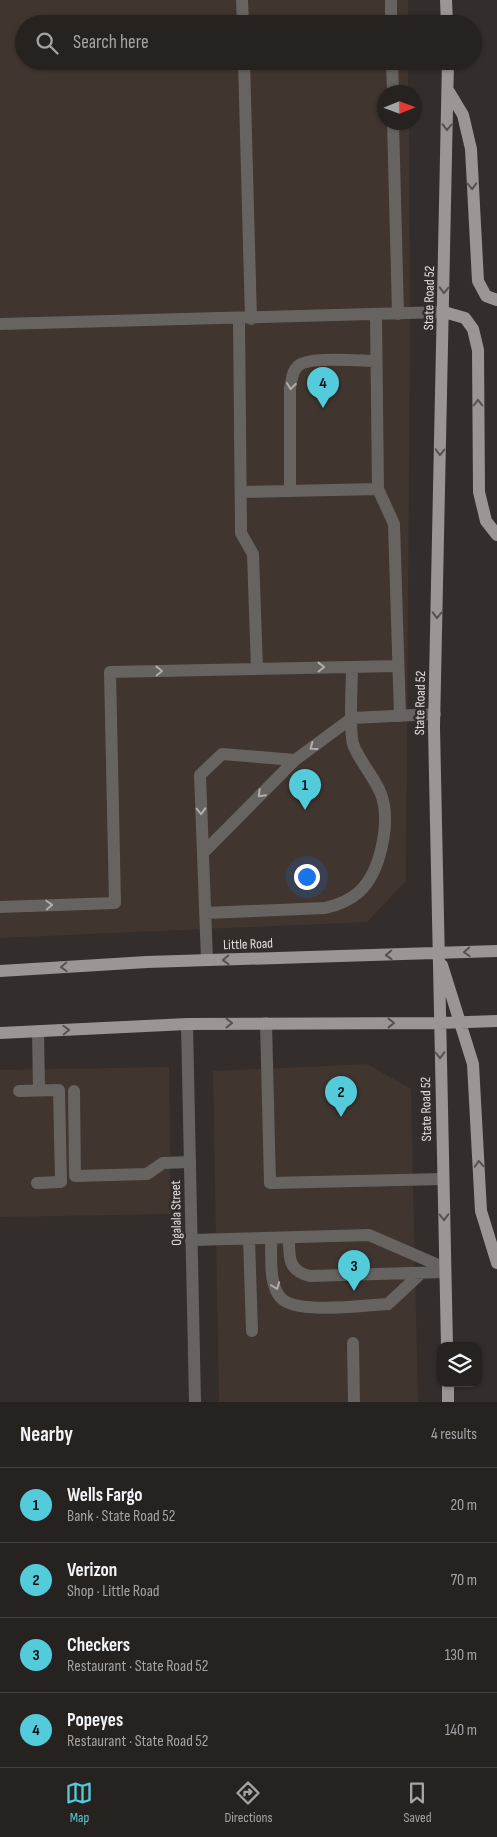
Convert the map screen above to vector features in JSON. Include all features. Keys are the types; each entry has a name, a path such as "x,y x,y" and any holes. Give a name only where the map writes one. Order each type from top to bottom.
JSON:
{"main road":[{"path":"446,0 447,15"},
{"name":"State Road 52","path":"447,1342 434,714 448,70"},
{"path":"448,90 463,115 471,149 478,281 486,296 497,300"},
{"path":"444,312 465,318 473,329 478,350 479,492 486,521 497,534"},
{"name":"Little Road","path":"0,971 207,960 497,951"},
{"path":"438,954 473,1064 481,1211 497,1263"},
{"path":"0,1033 187,1024 497,1021"},
{"path":"448,1387 448,1402"}],"street":[{"path":"242,0 243,15"},
{"path":"391,0 391,15"},
{"path":"244,70 245,319 241,533 253,554 257,669"},
{"path":"392,70 393,85"},
{"path":"393,130 398,314"},
{"path":"0,324 245,319 444,312"},
{"path":"376,315 378,489 394,524 400,716"},
{"path":"290,491 290,388 293,374 298,366 312,361 376,361"},
{"path":"241,492 378,489"},
{"path":"0,907 115,903 110,672 398,666"},
{"path":"205,913 325,908 342,904 360,891 374,872 385,828 385,812 381,794 353,744 352,667"},
{"path":"203,853 296,760 352,718 434,714"},
{"path":"207,960 200,775 222,754 296,760"},
{"path":"266,1023 270,1183 443,1179"},
{"name":"Ogalala Street","path":"187,1024 195,1402"},
{"path":"38,1031 39,1090"},
{"path":"19,1091 59,1090 61,1182 36,1183"},
{"path":"74,1090 75,1176 147,1174 163,1163 190,1162"},
{"path":"191,1240 369,1235 445,1270"},
{"path":"271,1238 273,1277 276,1289 282,1298 301,1307 388,1304 419,1274"},
{"path":"289,1238 290,1262 294,1269 310,1276 419,1274 445,1270"},
{"path":"249,1239 252,1331"},
{"path":"353,1343 354,1402"}],"shaded area":[{"path":"0,0 408,0 408,15 15,15 15,70 408,70 408,85 377,85 377,130 409,130 410,331 406,881 367,922 0,938"},
{"path":"367,1064 411,1089 418,1402 219,1402 213,1071"},
{"path":"169,1067 171,1214 0,1217 0,1070"}],"place":[{"name":"Popeyes","path":"323,408"},
{"name":"Wells Fargo","path":"305,810"},
{"name":"Verizon","path":"341,1117"},
{"name":"Checkers","path":"354,1291"}]}
